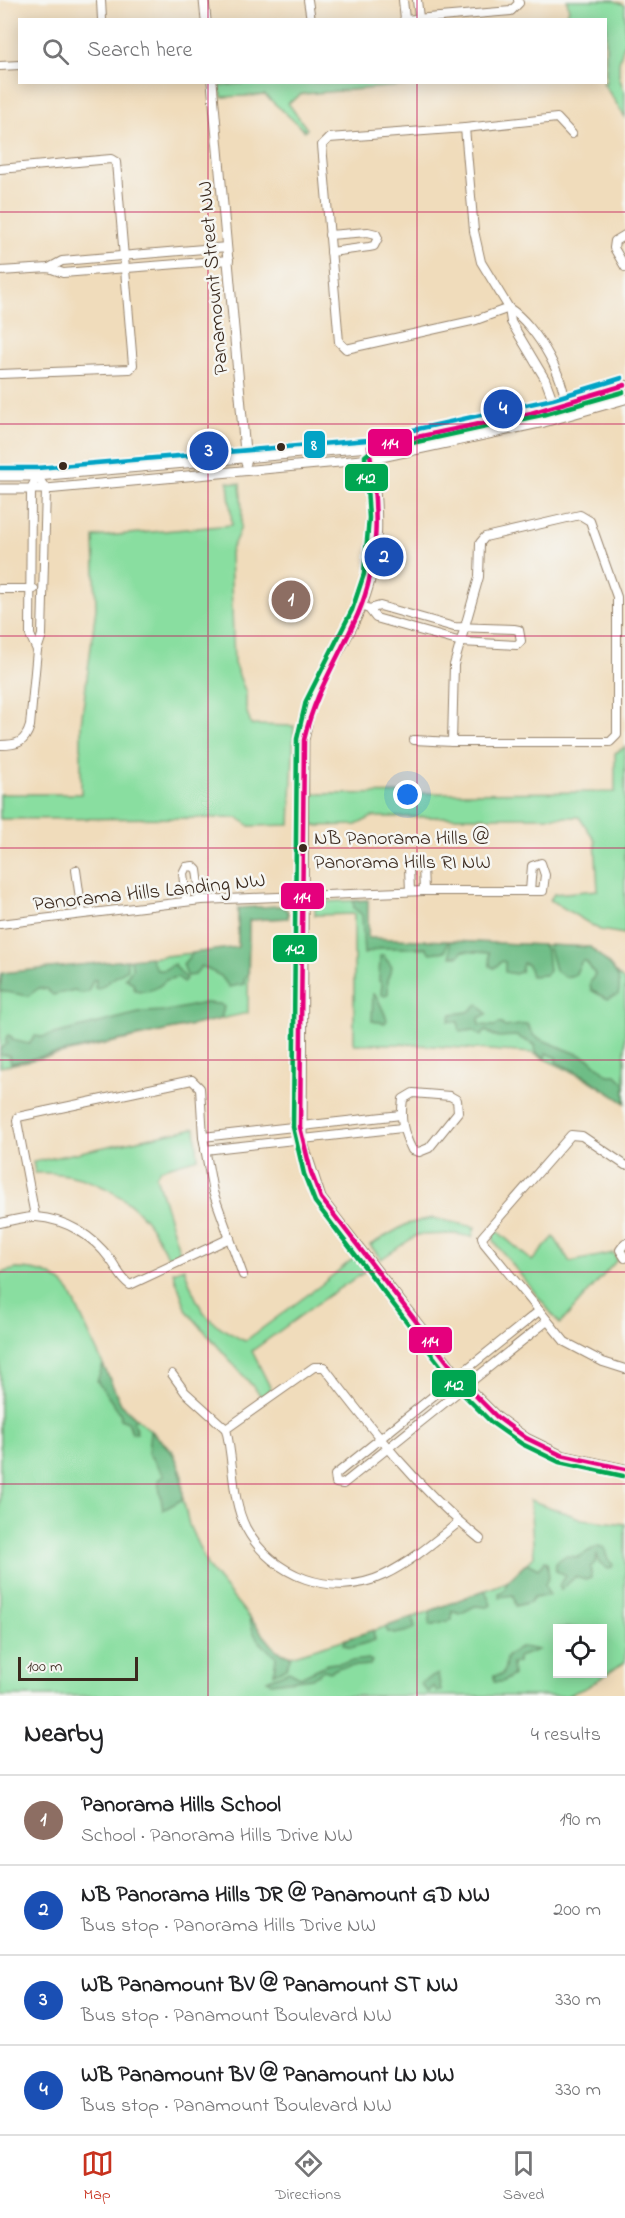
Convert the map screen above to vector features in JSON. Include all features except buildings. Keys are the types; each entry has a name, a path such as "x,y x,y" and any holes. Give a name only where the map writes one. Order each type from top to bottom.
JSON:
{"street":[{"path":"101,0 102,18"},
{"path":"204,0 206,18"},
{"path":"308,0 311,18"},
{"path":"403,0 405,18"},
{"path":"417,0 419,18 511,11 519,3 518,0"},
{"path":"0,66 18,64"},
{"name":"Panamount Street NW","path":"212,84 247,470"},
{"path":"509,308 476,320 346,349 339,342 322,145 328,138 465,128 557,118 572,134"},
{"path":"465,128 474,231 481,262 509,308 511,322 545,379 555,406 565,416"},
{"path":"0,169 111,159 116,162 134,365 130,369 0,374"},
{"path":"329,235 368,232 376,234 378,238 374,246 331,252"},
{"path":"625,235 615,241 614,248 625,267"},
{"path":"49,268 62,261 228,247"},
{"path":"0,271 49,268 63,273 229,260"},
{"path":"509,308 523,317 557,374 567,402 565,416"},
{"path":"0,476 37,476 369,447 555,406 625,385"},
{"path":"0,489 46,489 247,470 267,471 372,459 565,416 625,399"},
{"path":"369,447 377,495 377,540 365,608 312,705 304,740 301,895 300,1127 302,1140 321,1198 465,1385 497,1417 526,1438 561,1455 625,1469"},
{"path":"37,476 31,489 30,635 37,650"},
{"path":"0,745 21,743 27,738 30,726 37,650 42,635 46,489 37,476"},
{"path":"414,740 452,742 610,742 617,735 618,597 590,521 585,516 580,515 485,537 480,543 479,577 454,665 452,742"},
{"path":"0,589 43,589"},
{"path":"380,606 454,627 519,630 521,640 517,645 461,642 376,618 365,608 380,606"},
{"path":"410,891 409,867 414,861 423,866 424,891"},
{"path":"186,901 183,873 186,867 193,866 197,870 201,900"},
{"path":"76,870 82,913"},
{"name":"Panorama Hills Landing NW","path":"0,924 201,900 410,891 530,891"},
{"path":"35,1216 17,1121 22,1114 192,1080 200,1088 203,1137 213,1192 243,1275"},
{"path":"414,1093 450,1096 457,1100 458,1112 429,1148 419,1152 412,1150 402,1128 400,1115 403,1099 414,1093"},
{"path":"203,1137 400,1115"},
{"path":"205,1150 402,1128"},
{"path":"625,1165 582,1136 571,1135 483,1233 484,1243 566,1342 584,1354 625,1369"},
{"path":"0,1223 35,1216 65,1224 88,1236 110,1259 123,1280 130,1285 230,1238"},
{"path":"625,1243 620,1251 625,1258"},
{"path":"539,1311 335,1475 336,1483 343,1484 547,1321"},
{"path":"226,1429 314,1367 324,1367 379,1439 417,1483 480,1539"},
{"path":"172,1374 185,1392 226,1429 238,1503 245,1527 273,1563 293,1575 318,1584 348,1585 382,1576 402,1565 459,1522"}],"green space":[{"path":"567,0 613,0 625,5 625,41 619,62 619,77 625,93 625,117 604,84 607,84 607,18 564,18 569,10"},
{"path":"238,84 423,84 302,94 288,103 307,129 305,131 265,95 222,97 219,86"},
{"path":"228,482 240,484 242,509 240,528 230,553 234,663 246,693 246,709 251,725 294,726 290,825 250,826 238,818 0,819 0,794 81,794 81,724 96,608 94,537 232,525"},
{"path":"625,747 625,934 600,930 550,900 554,894 598,890 595,840 579,817 372,817 356,825 312,826 312,794 615,792 615,753"},
{"path":"368,900 368,938 590,947 625,982 625,1103 589,1080 532,1053 406,1044 354,1044 354,914 315,915 315,909 320,902"},
{"path":"368,900 368,938 447,941 446,951 430,953 426,948 381,948 364,954 362,915 354,908 353,901"},
{"path":"282,906 288,911 288,918 249,920 248,1013 0,1067 0,974 238,948 238,908"},
{"path":"282,906 288,911 288,918 249,920 248,975 245,976 244,984 229,987 221,976 201,966 195,975 187,976 183,964 193,953 238,947 238,908"},
{"path":"449,941 543,945 547,951 549,971 545,975 531,976 528,965 523,963 521,972 515,974 505,972 505,962 502,961 494,968 490,966 489,953 462,951 459,956 451,956"},
{"path":"548,945 590,947 616,974 619,980 618,995 607,999 591,990 590,983 595,974 586,961 582,961 575,975 565,977 555,970"},
{"path":"383,955 392,967 388,978 388,994 385,996 381,994 382,984 379,981 380,956"},
{"path":"150,957 157,970 164,970 174,964 186,979 183,982 178,977 166,980 152,990 135,990 133,983 125,978 132,969 131,959"},
{"path":"127,960 127,969 98,989 95,988 96,980 93,980 88,992 79,993 75,990 53,995 46,989 39,988 28,996 0,991 2,973"},
{"path":"373,994 385,1014 387,1020 385,1023 372,1021"},
{"path":"205,1003 220,1004 224,1007 221,1019 11,1063 9,1055 0,1055 0,1049 8,1043 5,1041 8,1035 12,1037 12,1040 29,1044 35,1036 42,1037 143,1012 168,1011"},
{"path":"478,1004 487,1014 479,1018 479,1025 495,1026 500,1023 505,1027 527,1024 534,1036 590,1059 608,1075 616,1075 625,1084 625,1103 585,1076 556,1062 556,1057 546,1053 545,1058 536,1053 535,1045 516,1036 496,1037 486,1031 481,1036 473,1030 460,1032 458,1022 449,1021 451,1014 468,1012"},
{"path":"195,1128 198,1158 160,1169 156,1176 180,1253 169,1258 148,1222 121,1198 95,1183 80,1178 35,1173 33,1162"},
{"path":"432,1218 475,1227 472,1237 455,1234 417,1235 381,1259 370,1245 407,1224"},
{"path":"496,1230 532,1261 554,1237 570,1262 613,1253 617,1260 560,1324 495,1243 493,1236"},
{"path":"355,1257 366,1270 362,1274 252,1351 271,1389 262,1397 187,1311 173,1272 184,1268 194,1295 204,1313 220,1327 245,1341"},
{"path":"16,1269 40,1272 59,1281 70,1292 121,1404 172,1450 182,1472 183,1499 189,1525 208,1567 276,1650 291,1656 401,1622 507,1582 534,1556 530,1500 582,1519 625,1524 625,1662 607,1674 607,1624 553,1624 553,1678 601,1678 566,1696 0,1696 0,1273"},
{"path":"103,1365 121,1404 136,1418 133,1421 137,1433 132,1433 128,1422 120,1419 121,1415 97,1381"},
{"path":"150,1431 172,1453 181,1476 183,1499 163,1510 158,1480 164,1475 148,1453"},
{"path":"598,1546 605,1548 607,1558 613,1565 611,1568 608,1569 599,1562 597,1555 595,1563 591,1566 591,1578 586,1580 575,1577 561,1590 559,1586 565,1575 556,1571 555,1563 565,1556 578,1557"},
{"path":"545,1561 549,1577 545,1584 549,1595 534,1597 530,1602 516,1606 513,1595 500,1597 499,1593 505,1590 507,1582 527,1563 538,1569"},
{"path":"485,1590 491,1605 488,1607 475,1606 460,1614 452,1611 452,1620 430,1626 430,1611"},
{"path":"413,1617 415,1628 410,1630 395,1634 388,1632 385,1627"},
{"path":"250,1618 276,1650 291,1656 286,1668 274,1673 276,1656 255,1636"},
{"path":"373,1630 375,1640 351,1648 343,1644 344,1640"},
{"path":"523,1647 538,1650 518,1657 518,1662 512,1664 513,1675 502,1682 494,1682 494,1676 501,1675 504,1670 506,1657"},
{"path":"368,1659 372,1661 370,1665 340,1667 330,1672 324,1670 312,1678 271,1683 267,1680 289,1671 300,1677 328,1664"},
{"path":"438,1674 441,1691 437,1692 434,1686 428,1693 420,1683"}],"transit line":[{"name":"8","path":"0,468 37,468 368,440 553,399 622,378"},
{"name":"114","path":"625,385 531,413 369,447 376,511 371,573 358,614 321,690 304,740 300,1127 311,1172 321,1198 465,1385 497,1417 526,1438 561,1455 625,1469"},
{"name":"142","path":"623,392 542,415 370,452 365,456 369,518 364,574 352,610 306,701 297,739 293,1127 304,1174 315,1202 459,1390 492,1423 522,1444 559,1462 623,1476"}],"place":[{"name":"WB Panamount BV @ Panamount LN NW","path":"503,409"},
{"name":"WB Panamount BV @ Panamount ST NW","path":"209,451"},
{"name":"NB Panorama Hills DR @ Panamount GD NW","path":"384,557"},
{"name":"Panorama Hills School","path":"291,600"},
{"name":"NB Panorama Hills @ Panorama Hills RI NW","path":"303,848"}]}
